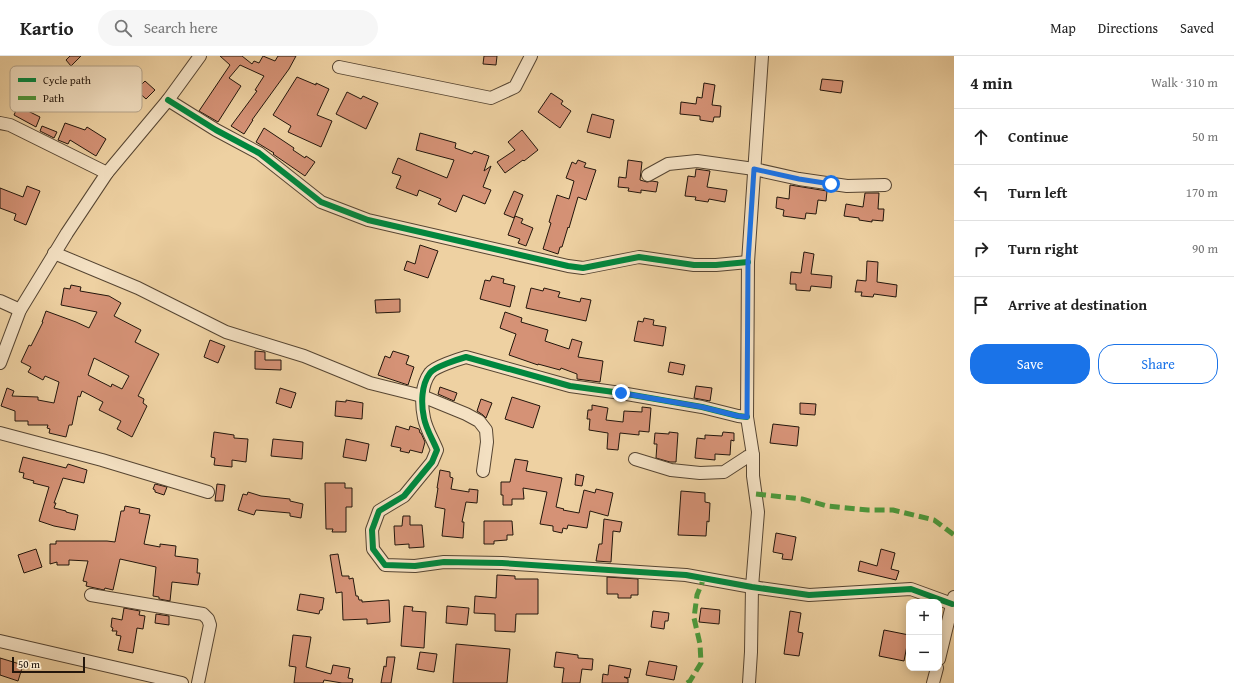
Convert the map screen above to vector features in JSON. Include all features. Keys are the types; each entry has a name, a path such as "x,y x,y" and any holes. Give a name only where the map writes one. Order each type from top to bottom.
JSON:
{"street":[{"path":"0,363 20,310 54,253 107,173 168,100 200,56"},
{"path":"339,67 491,98 515,87 531,56"},
{"path":"749,683 754,543 758,512 753,476 753,455 747,417 748,262 762,56"},
{"path":"168,100 216,130 259,153 321,202 368,220 583,268 639,257 694,265 716,265 748,262"},
{"path":"0,123 10,125 107,173"},
{"path":"648,175 668,164 697,161 754,169 799,179 847,186 885,185"},
{"path":"54,253 138,288 226,332 304,356 370,383 422,396 466,414 479,421 486,430 488,442 483,471"},
{"path":"0,301 20,310"},
{"path":"747,417 702,407 570,386 466,357 457,359 431,372 425,384 422,396 424,419 437,450 432,462 404,496 380,511 372,530 373,549 385,565 415,566 444,562 502,563 686,575 752,587 809,595 912,589 953,600 942,646"},
{"path":"0,433 102,460 208,492"},
{"path":"636,459 671,470 700,473 724,472 747,457 753,455"},
{"path":"91,595 203,614 208,619 210,625 198,683"},
{"path":"0,641 182,683"},
{"path":"933,683 936,671"}],"building":[{"path":"70,56 81,56 71,66 66,60"},
{"path":"220,56 242,56 252,64 254,61 259,63 263,56 275,61 278,56 296,56 289,69 252,120 244,134 231,126 257,91 255,90 264,76 240,65 229,78 241,86 218,122 199,111 230,65"},
{"path":"484,56 497,56 496,65 483,64"},
{"path":"297,77 329,89 317,115 332,121 321,147 288,132 291,126 273,115"},
{"path":"822,79 843,81 841,93 820,90"},
{"path":"145,81 155,90 146,99 142,95 142,84"},
{"path":"704,83 715,85 712,105 721,106 720,117 714,117 713,122 700,120 700,116 680,114 681,102 696,104 697,97 702,98"},
{"path":"347,92 361,99 363,96 378,103 366,129 336,114"},
{"path":"551,93 563,101 561,104 571,111 560,128 538,112"},
{"path":"15,112 30,112 40,117 36,127 14,115"},
{"path":"592,114 614,120 610,138 587,132"},
{"path":"65,123 85,130 87,127 106,139 96,156 70,140 68,144 58,140"},
{"path":"42,126 57,132 54,138 40,131"},
{"path":"264,128 294,148 293,150 305,158 306,156 315,162 305,176 273,154 274,153 256,142"},
{"path":"522,130 538,150 505,173 497,162 515,150 508,142"},
{"path":"420,133 456,143 455,148 472,154 474,151 489,156 484,171 491,166 483,187 491,190 485,204 463,195 456,212 438,204 441,199 419,190 417,196 396,188 401,176 392,173 398,158 447,178 454,160 416,150"},
{"path":"578,160 586,163 584,167 596,170 586,200 578,197 569,228 568,227 562,247 560,247 558,254 543,249 551,223 549,222 557,195 569,199 574,181 566,178 572,162 576,164"},
{"path":"628,160 642,162 640,180 647,182 658,182 656,192 641,190 641,193 628,191 629,188 618,187 619,177 626,178"},
{"path":"696,169 710,171 707,187 727,190 725,202 709,199 708,202 695,200 696,197 685,196 688,176 695,177"},
{"path":"790,185 827,191 826,201 818,200 816,214 806,213 805,219 783,216 784,210 776,208 777,197 789,199"},
{"path":"27,186 40,191 26,225 14,220 16,214 0,208 0,188 23,197"},
{"path":"514,191 523,195 514,218 504,214"},
{"path":"865,193 879,193 878,209 884,209 883,221 872,220 872,222 844,216 846,204 863,207"},
{"path":"515,216 523,219 521,223 533,228 526,246 518,243 520,239 508,235"},
{"path":"420,245 438,251 428,278 404,270 407,261 415,264"},
{"path":"804,252 814,254 811,274 832,276 831,288 811,286 810,291 796,290 796,284 790,284 791,272 801,273"},
{"path":"867,261 878,262 877,282 897,285 896,297 874,294 873,297 861,296 862,292 855,292 857,280 866,281"},
{"path":"492,276 504,279 503,283 515,286 510,307 480,299 485,280 490,281"},
{"path":"71,285 81,287 80,291 109,296 121,303 114,316 141,330 135,342 159,354 138,396 144,399 143,403 147,406 132,437 117,429 121,421 99,410 103,402 82,391 80,397 78,396 72,425 69,425 66,437 49,433 50,429 47,428 48,425 28,425 28,421 15,421 15,411 1,406 7,388 14,391 12,396 38,397 38,400 54,403 59,382 45,376 43,380 28,372 31,367 21,362 43,322 46,311 89,328 97,312 61,305 64,288 70,289","holes":["94,358 129,376 122,389 112,384 111,387 88,375"]},
{"path":"531,288 543,291 544,288 560,292 558,297 580,302 581,298 591,300 586,321 526,308"},
{"path":"400,299 400,312 376,313 375,300"},
{"path":"505,312 522,318 521,322 548,330 545,341 569,349 572,339 582,342 578,357 603,361 600,382 577,379 577,374 561,368 560,370 538,365 509,355 516,334 500,328"},
{"path":"644,318 654,320 653,325 666,327 663,346 634,341 638,321 643,322"},
{"path":"210,340 225,346 218,363 204,357"},
{"path":"255,351 265,352 265,360 281,360 281,370 255,369"},
{"path":"393,351 409,356 406,364 414,367 408,385 378,375 385,356 390,358"},
{"path":"670,362 685,365 683,375 668,372"},
{"path":"696,386 712,388 710,401 694,398"},
{"path":"440,387 457,393 454,401 438,394"},
{"path":"280,388 296,393 291,408 276,403"},
{"path":"512,397 540,406 533,428 505,419"},
{"path":"481,399 492,403 486,418 477,411"},
{"path":"346,400 363,403 362,419 335,416 336,401 346,402"},
{"path":"800,403 816,404 815,415 800,414"},
{"path":"592,405 608,408 606,420 623,422 624,411 642,412 642,407 651,408 649,432 639,431 639,435 620,433 618,450 607,449 608,433 589,430 590,419 587,419 588,410 592,410"},
{"path":"773,424 799,427 797,446 770,443"},
{"path":"396,426 409,430 410,426 419,429 425,442 422,453 410,450 409,453 400,451 401,448 391,446"},
{"path":"214,432 234,435 234,438 248,439 246,462 232,460 232,467 214,465 215,458 211,457"},
{"path":"669,432 678,433 676,462 656,458 657,444 654,444 655,433 669,434"},
{"path":"723,432 734,433 734,441 731,440 730,455 715,454 715,460 695,458 697,438 705,439 705,435 722,436"},
{"path":"273,439 303,442 302,459 271,456"},
{"path":"346,439 369,444 366,461 343,457"},
{"path":"23,457 66,468 68,464 87,470 84,483 63,478 54,503 56,503 54,508 78,515 75,530 54,526 39,521 49,487 33,483 34,481 23,478 24,473 19,472"},
{"path":"515,459 528,461 526,471 562,478 556,507 564,509 563,510 579,513 584,490 595,493 596,489 613,493 608,516 590,511 587,528 568,525 567,529 563,528 562,533 553,531 553,526 540,524 547,492 523,488 524,499 512,499 512,505 503,505 501,482 510,482"},
{"path":"440,470 450,472 450,477 453,478 451,489 469,492 469,489 478,490 477,503 466,502 462,522 464,522 463,538 442,536 445,509 435,507"},
{"path":"576,474 584,476 582,486 575,485"},
{"path":"325,483 345,483 345,488 352,488 352,507 346,507 346,532 332,532 333,529 326,529"},
{"path":"155,484 167,487 164,495 155,492 153,489"},
{"path":"217,484 225,485 223,501 215,501"},
{"path":"681,491 705,493 705,502 710,503 709,522 707,521 706,536 678,535"},
{"path":"248,492 261,496 290,499 290,501 303,504 301,518 290,516 290,513 256,510 254,515 238,510 243,494 247,495"},
{"path":"125,506 140,509 139,513 150,515 144,544 160,547 160,544 176,546 175,556 198,559 197,573 200,573 198,585 172,582 170,601 153,596 156,567 120,559 113,590 105,588 104,590 86,586 87,582 83,581 88,561 69,560 69,565 57,565 57,562 50,564 50,544 56,544 56,541 115,542 121,511 124,511"},
{"path":"403,516 410,516 410,525 422,525 424,547 409,548 409,544 395,545 394,526 402,526"},
{"path":"604,519 622,522 620,532 613,531 611,562 596,561 599,544 602,544"},
{"path":"484,521 512,521 513,535 507,535 507,540 494,541 494,544 484,544"},
{"path":"776,533 796,537 792,560 782,559 783,554 773,552"},
{"path":"36,549 42,567 24,573 18,555"},
{"path":"881,549 895,553 891,569 899,571 896,580 858,571 860,561 877,566"},
{"path":"338,554 342,576 349,576 349,579 353,578 356,596 358,596 359,600 362,600 362,602 389,600 390,622 367,624 367,619 343,620 342,592 336,593 330,555"},
{"path":"497,575 515,576 515,579 538,579 538,614 516,614 515,632 495,631 495,614 474,613 475,596 496,598"},
{"path":"607,577 638,579 638,595 631,595 631,598 618,598 618,594 607,594"},
{"path":"300,594 324,598 322,610 320,610 319,614 297,610"},
{"path":"404,606 413,607 412,611 426,612 424,648 401,646"},
{"path":"447,606 469,608 467,625 446,623"},
{"path":"124,608 140,611 139,615 145,616 143,629 137,628 133,653 118,650 121,636 116,635 117,631 112,631 113,628 111,627 112,618 122,620"},
{"path":"701,608 720,610 719,624 699,622"},
{"path":"653,611 669,613 668,621 665,621 664,629 651,627"},
{"path":"790,611 801,613 798,632 803,633 799,656 784,654"},
{"path":"156,614 169,616 169,625 155,623"},
{"path":"884,630 906,634 906,651 904,661 879,656"},
{"path":"293,635 311,637 306,667 331,674 333,665 350,668 348,678 353,679 352,683 324,680 323,683 294,683 296,667 289,666"},
{"path":"456,644 510,649 507,683 453,683"},
{"path":"420,652 437,654 434,672 417,669"},
{"path":"556,652 578,655 578,658 593,659 592,670 582,669 580,683 562,683 564,668 554,667"},
{"path":"387,657 395,657 391,683 381,683 384,666 386,667"},
{"path":"0,658 23,665 18,681 0,675"},
{"path":"649,661 677,666 674,680 646,675"},
{"path":"609,665 631,669 629,678 624,677 628,679 628,683 602,683 603,674 608,675"}],"marked path":[{"path":"756,494 802,499 827,506 868,510 893,510 934,520 954,535"},
{"path":"687,683 690,681 701,663 700,644 694,618 697,595 704,578"}],"cycle path":[{"path":"168,100 216,130 259,153 321,202 368,220 568,266 583,268 639,257 694,265 716,265 748,262"},
{"path":"747,417 702,407 570,386 466,357 453,361 432,371 427,378 423,389 422,407 424,418 437,450 432,462 404,496 379,511 372,530 373,549 385,565 415,566 444,562 502,563 686,575 752,587 809,595 911,589 952,604"}],"route":[{"path":"621,393 702,407 747,417 748,262 754,169 799,179 831,184"}]}
